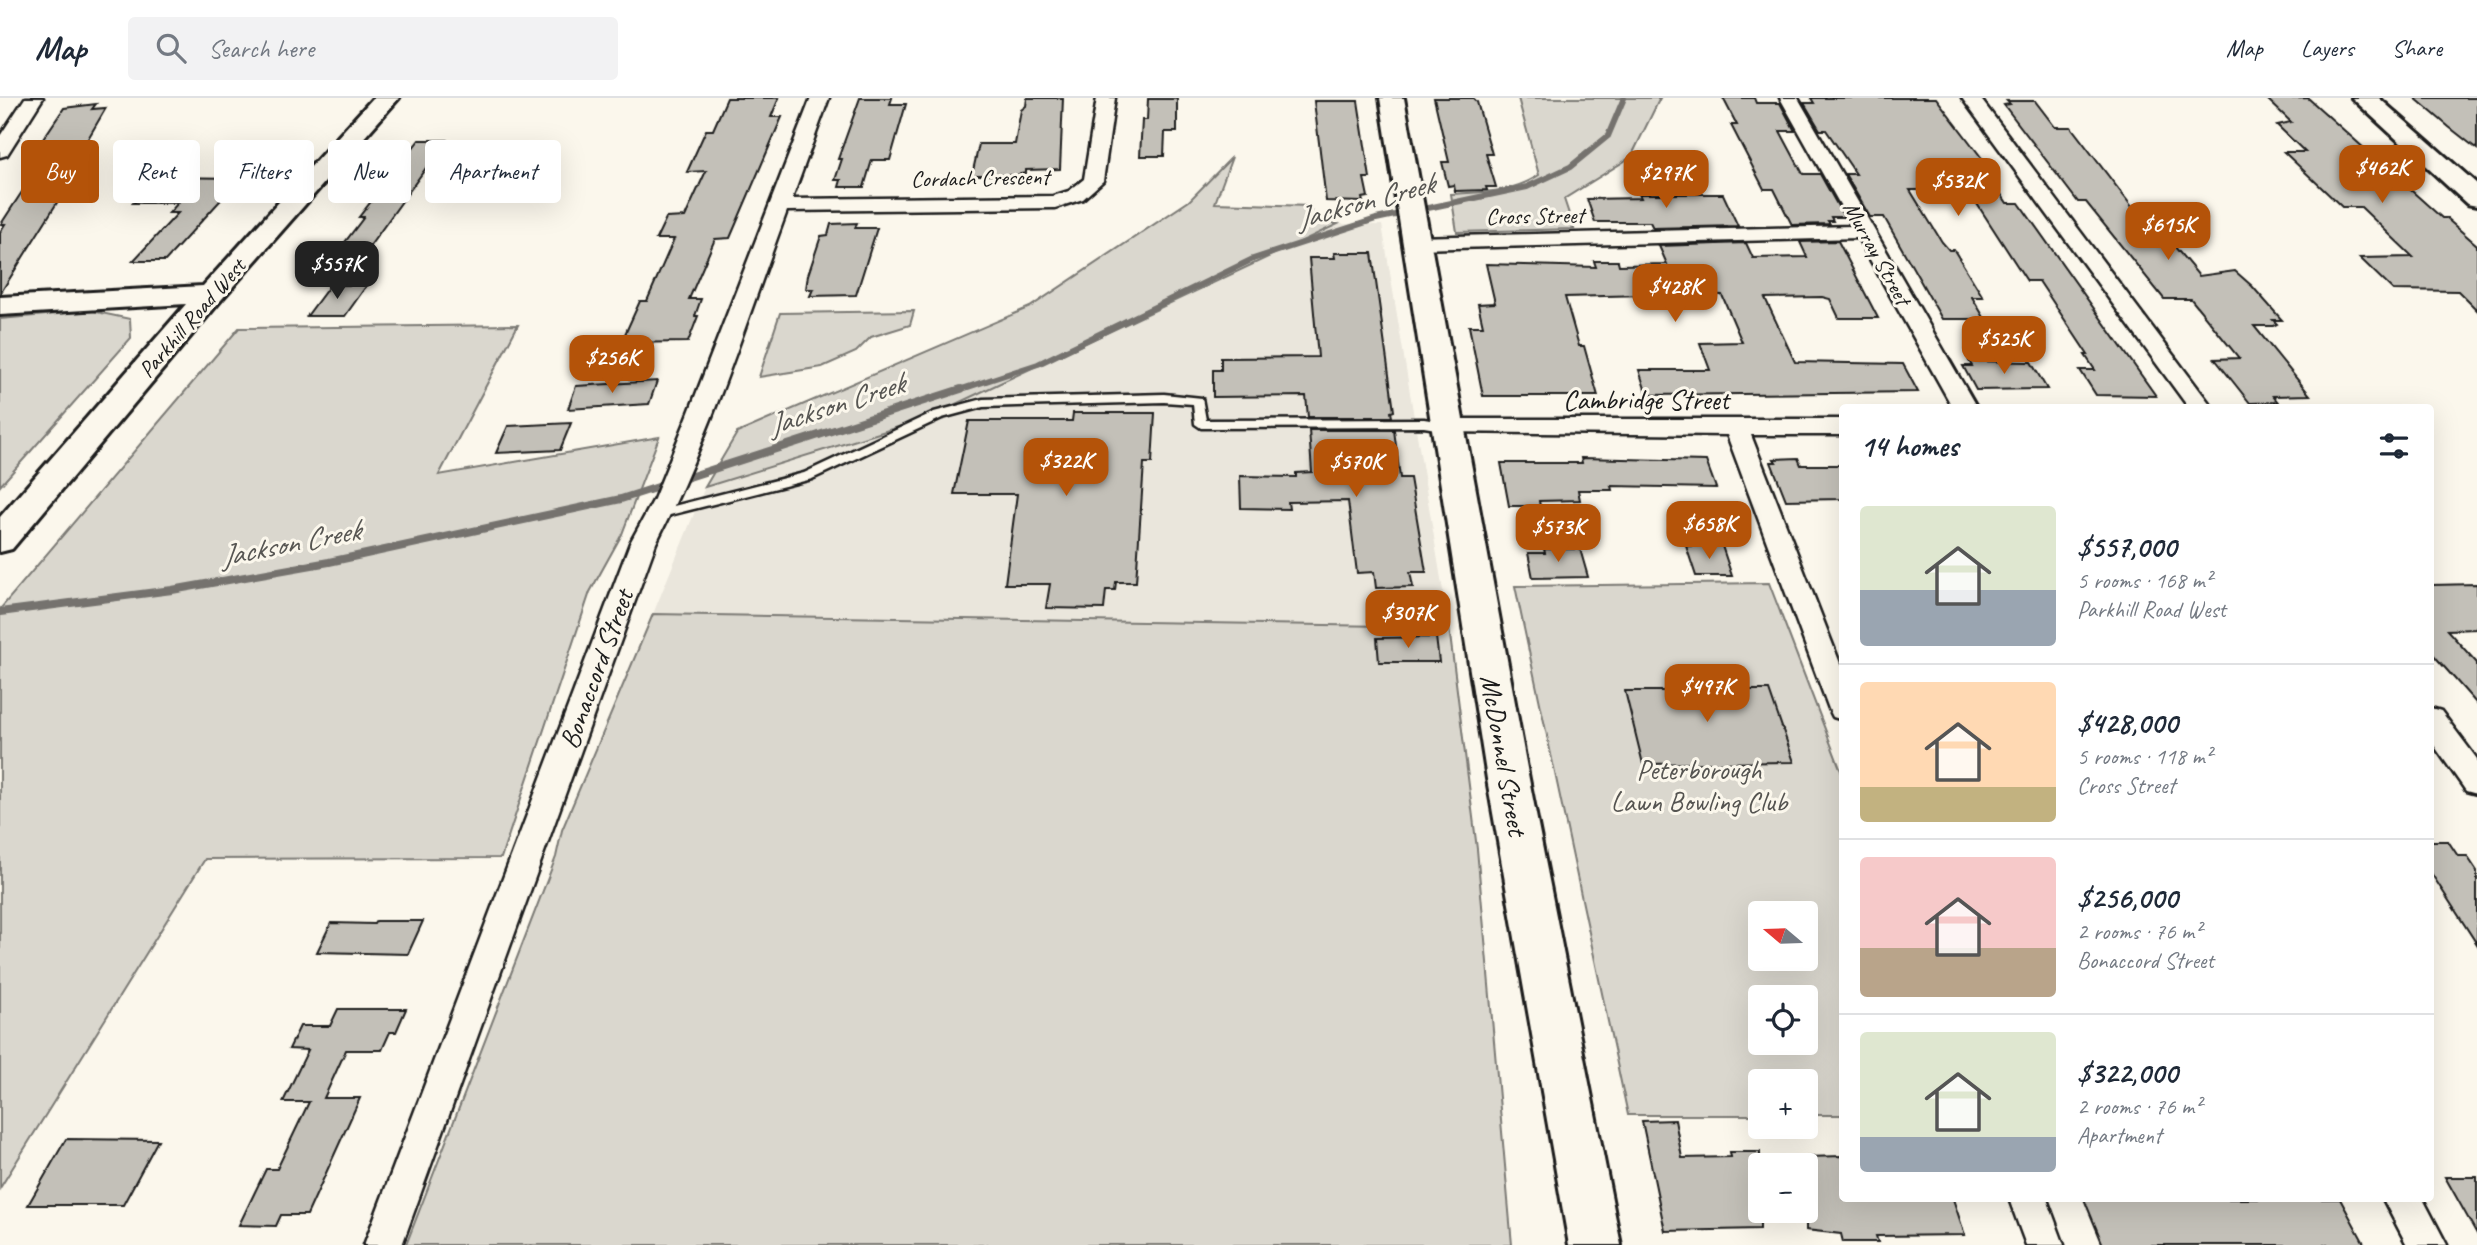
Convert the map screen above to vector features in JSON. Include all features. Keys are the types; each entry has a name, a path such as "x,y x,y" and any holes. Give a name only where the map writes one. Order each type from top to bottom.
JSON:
{"street":[{"path":"0,152 34,98"},
{"name":"Parkhill Road West","path":"0,540 211,294 387,98"},
{"name":"Bonaccord Street","path":"383,1245 643,542 662,507 700,415 820,98"},
{"name":"Cordach Crescent","path":"778,205 1055,202 1076,195 1093,181 1105,98"},
{"name":"McDonnel Street","path":"1391,98 1450,427 1508,779 1595,1245"},
{"name":"Murray Street","path":"1789,98 1963,404"},
{"path":"1971,98 2198,404"},
{"path":"2364,98 2477,198"},
{"name":"Cross Street","path":"1412,224 1867,232"},
{"path":"0,306 211,294"},
{"name":"Cambridge Street","path":"1450,427 1839,427"},
{"path":"1737,429 1839,698"},
{"path":"2434,723 2477,782"},
{"path":"2029,1202 2045,1245"},
{"path":"2404,1202 2428,1245"}],"lane":[{"path":"662,507 808,476 938,415 984,403 1164,398 1198,401 1201,424 1424,423 1450,427"}],"shaded area":[{"path":"1338,224 1382,225 1449,627 653,614 705,487 924,419"}],"green space":[{"path":"1518,98 1660,98 1631,157 1564,199 1574,229 1457,232 1451,194 1507,188 1539,175"},
{"path":"1232,157 1215,203 1310,206 1314,220 1338,224 924,419 705,487 737,433 1030,307 1189,201"},
{"path":"92,311 130,319 131,338 0,486 0,319"},
{"path":"914,311 910,325 871,337 856,352 822,367 759,377 780,313"},
{"path":"518,325 439,475 659,437 622,534 590,592 501,858 205,859 0,1188 0,609 239,328"},
{"name":"Peterborough Lawn Bowling Club","path":"1769,583 1839,766 1839,1115 1818,1115 1818,1069 1748,1069 1748,1115 1628,1115 1515,586"},
{"path":"653,614 1449,627 1477,849 1512,1245 406,1245 556,857 562,830"}],"building":[{"path":"727,98 779,98 771,117 782,117 730,238 715,239 689,299 701,299 688,342 621,343 640,301 647,301 674,239 656,239 666,218 685,217 706,171 687,172 706,130 713,130"},
{"path":"860,98 892,98 890,104 906,104 890,160 872,160 864,187 839,187 841,180 835,180 842,159 838,159"},
{"path":"1027,98 1063,98 1060,169 1026,170 1026,173 1016,175 972,175 979,144 1015,144 1021,110 1026,106"},
{"path":"1434,98 1473,98 1477,102 1492,154 1486,154 1496,187 1486,187 1487,190 1455,191 1454,185 1448,186 1442,162 1449,162"},
{"path":"1723,98 1754,98 1756,103 1780,103 1795,131 1780,131 1803,174 1820,174 1844,217 1831,217 1833,221 1828,221 1830,224 1792,225 1774,189 1764,189 1731,125 1737,125"},
{"path":"1811,98 1936,98 1984,161 1979,161 2007,203 2019,203 2156,396 2096,395 2080,370 2095,370 2085,355 2088,355 2039,281 2027,281 1968,190 1910,190 1942,242 1949,250 1954,250 1983,297 1972,297 1985,319 1942,319 1884,217 1870,217 1845,174 1856,174 1826,130 1820,130 1804,103 1814,103"},
{"path":"2308,98 2442,218 2446,218 2477,245 2477,310 2458,291 2393,290 2360,258 2413,257 2361,207 2342,207 2284,152 2305,152 2277,125 2291,122 2267,99"},
{"path":"2415,98 2477,98 2477,149 2449,127"},
{"path":"1148,99 1177,99 1177,132 1165,132 1164,156 1140,156 1142,120 1147,120"},
{"path":"1314,101 1358,101 1370,178 1364,178 1368,197 1362,198 1363,202 1326,201"},
{"path":"2007,101 2035,101 2055,127 2071,127 2149,229 2160,229 2199,276 2235,271 2252,286 2282,320 2273,320 2277,324 2273,326 2254,326 2310,395 2273,396 2278,402 2250,403 2215,359 2239,358 2191,299 2164,299 2086,202 2078,202 2004,105 2010,104"},
{"path":"96,104 92,109 106,108 87,140 42,140 64,108"},
{"path":"419,140 425,140 425,169 411,189 411,150"},
{"path":"200,178 214,178 214,203 218,203 165,261 133,261 178,213 169,213 178,203 200,203"},
{"path":"21,193 21,203 57,203 0,294 0,232 5,224 1,224"},
{"path":"1639,194 1723,194 1738,226 1653,228 1650,222 1595,222 1587,199 1641,198"},
{"path":"370,203 401,203 367,250 339,250 364,217 359,217"},
{"path":"857,223 855,228 877,228 856,295 810,296 813,289 806,289 808,275 821,236 828,235 831,224"},
{"path":"1838,241 1878,318 1839,318 1830,299 1822,297 1765,298 1795,362 1903,364 1918,392 1647,395 1639,370 1710,370 1700,343 1742,342 1722,295 1686,294 1565,297 1579,346 1584,346 1598,396 1483,396 1469,326 1483,326 1478,304 1495,303 1486,264 1596,267 1594,261 1618,261 1619,265 1667,264 1659,246 1746,243 1753,258 1807,257 1800,242"},
{"path":"1334,253 1372,253 1394,411 1391,412 1392,417 1308,417 1306,396 1213,397 1213,370 1221,370 1221,358 1318,357 1309,258 1335,258"},
{"path":"330,285 367,285 345,316 307,316"},
{"path":"1969,361 2031,362 2047,389 1976,390 1963,366 1972,366"},
{"path":"657,381 649,404 568,409 576,386"},
{"path":"1073,413 1155,413 1152,463 1144,463 1136,582 1116,582 1115,590 1106,590 1104,609 1046,608 1050,584 1005,584 1017,494 954,494 969,421 1072,421"},
{"path":"571,423 560,450 496,453 508,426"},
{"path":"1309,430 1394,430 1400,478 1410,478 1426,572 1410,572 1413,587 1376,588 1374,572 1357,573 1348,501 1288,502 1289,509 1241,508 1240,476 1296,477 1296,473 1312,472"},
{"path":"1581,458 1706,461 1716,488 1611,486 1612,490 1578,490 1580,500 1539,501 1540,506 1509,506 1501,463 1582,463"},
{"path":"1798,458 1801,465 1839,465 1839,499 1786,500 1771,462 1776,462 1774,459"},
{"path":"1686,546 1722,546 1732,576 1696,576"},
{"path":"1544,549 1580,549 1588,577 1533,578 1528,553 1545,553"},
{"path":"2477,584 2477,629 2447,630 2477,663 2477,704 2434,655 2434,585"},
{"path":"1436,637 1439,662 1379,662 1377,638"},
{"path":"1677,675 1721,675 1726,690 1769,690 1794,762 1643,764 1625,691 1681,691"},
{"path":"2434,841 2448,841 2458,856 2467,856 2477,871 2477,944 2434,878"},
{"path":"376,921 423,921 408,954 317,952 331,923 374,924"},
{"path":"338,1009 406,1009 396,1032 390,1032 382,1050 346,1050 324,1098 360,1098 307,1215 281,1215 276,1226 239,1225 266,1169 277,1169 309,1102 283,1102 308,1050 289,1049 300,1026 330,1026"},
{"path":"1675,1120 1682,1158 1731,1157 1730,1152 1760,1152 1748,1153 1748,1223 1760,1223 1760,1229 1665,1231 1642,1121"},
{"path":"66,1139 158,1140 123,1205 28,1205"},
{"path":"1839,1156 1839,1202 1954,1202 1965,1235 1876,1236 1878,1242 1843,1242 1841,1234 1806,1230 1806,1223 1818,1223 1818,1157"},
{"path":"2445,1177 2477,1177 2477,1234"},
{"path":"2085,1202 2342,1202 2365,1245 2103,1245"}],"waterway":[{"name":"Jackson Creek","path":"956,391 1038,364 1253,259 1376,219 1527,187 1570,167 1608,136 1624,98"},
{"name":"Jackson Creek","path":"0,612 172,590 329,562 621,499 961,389"}]}
